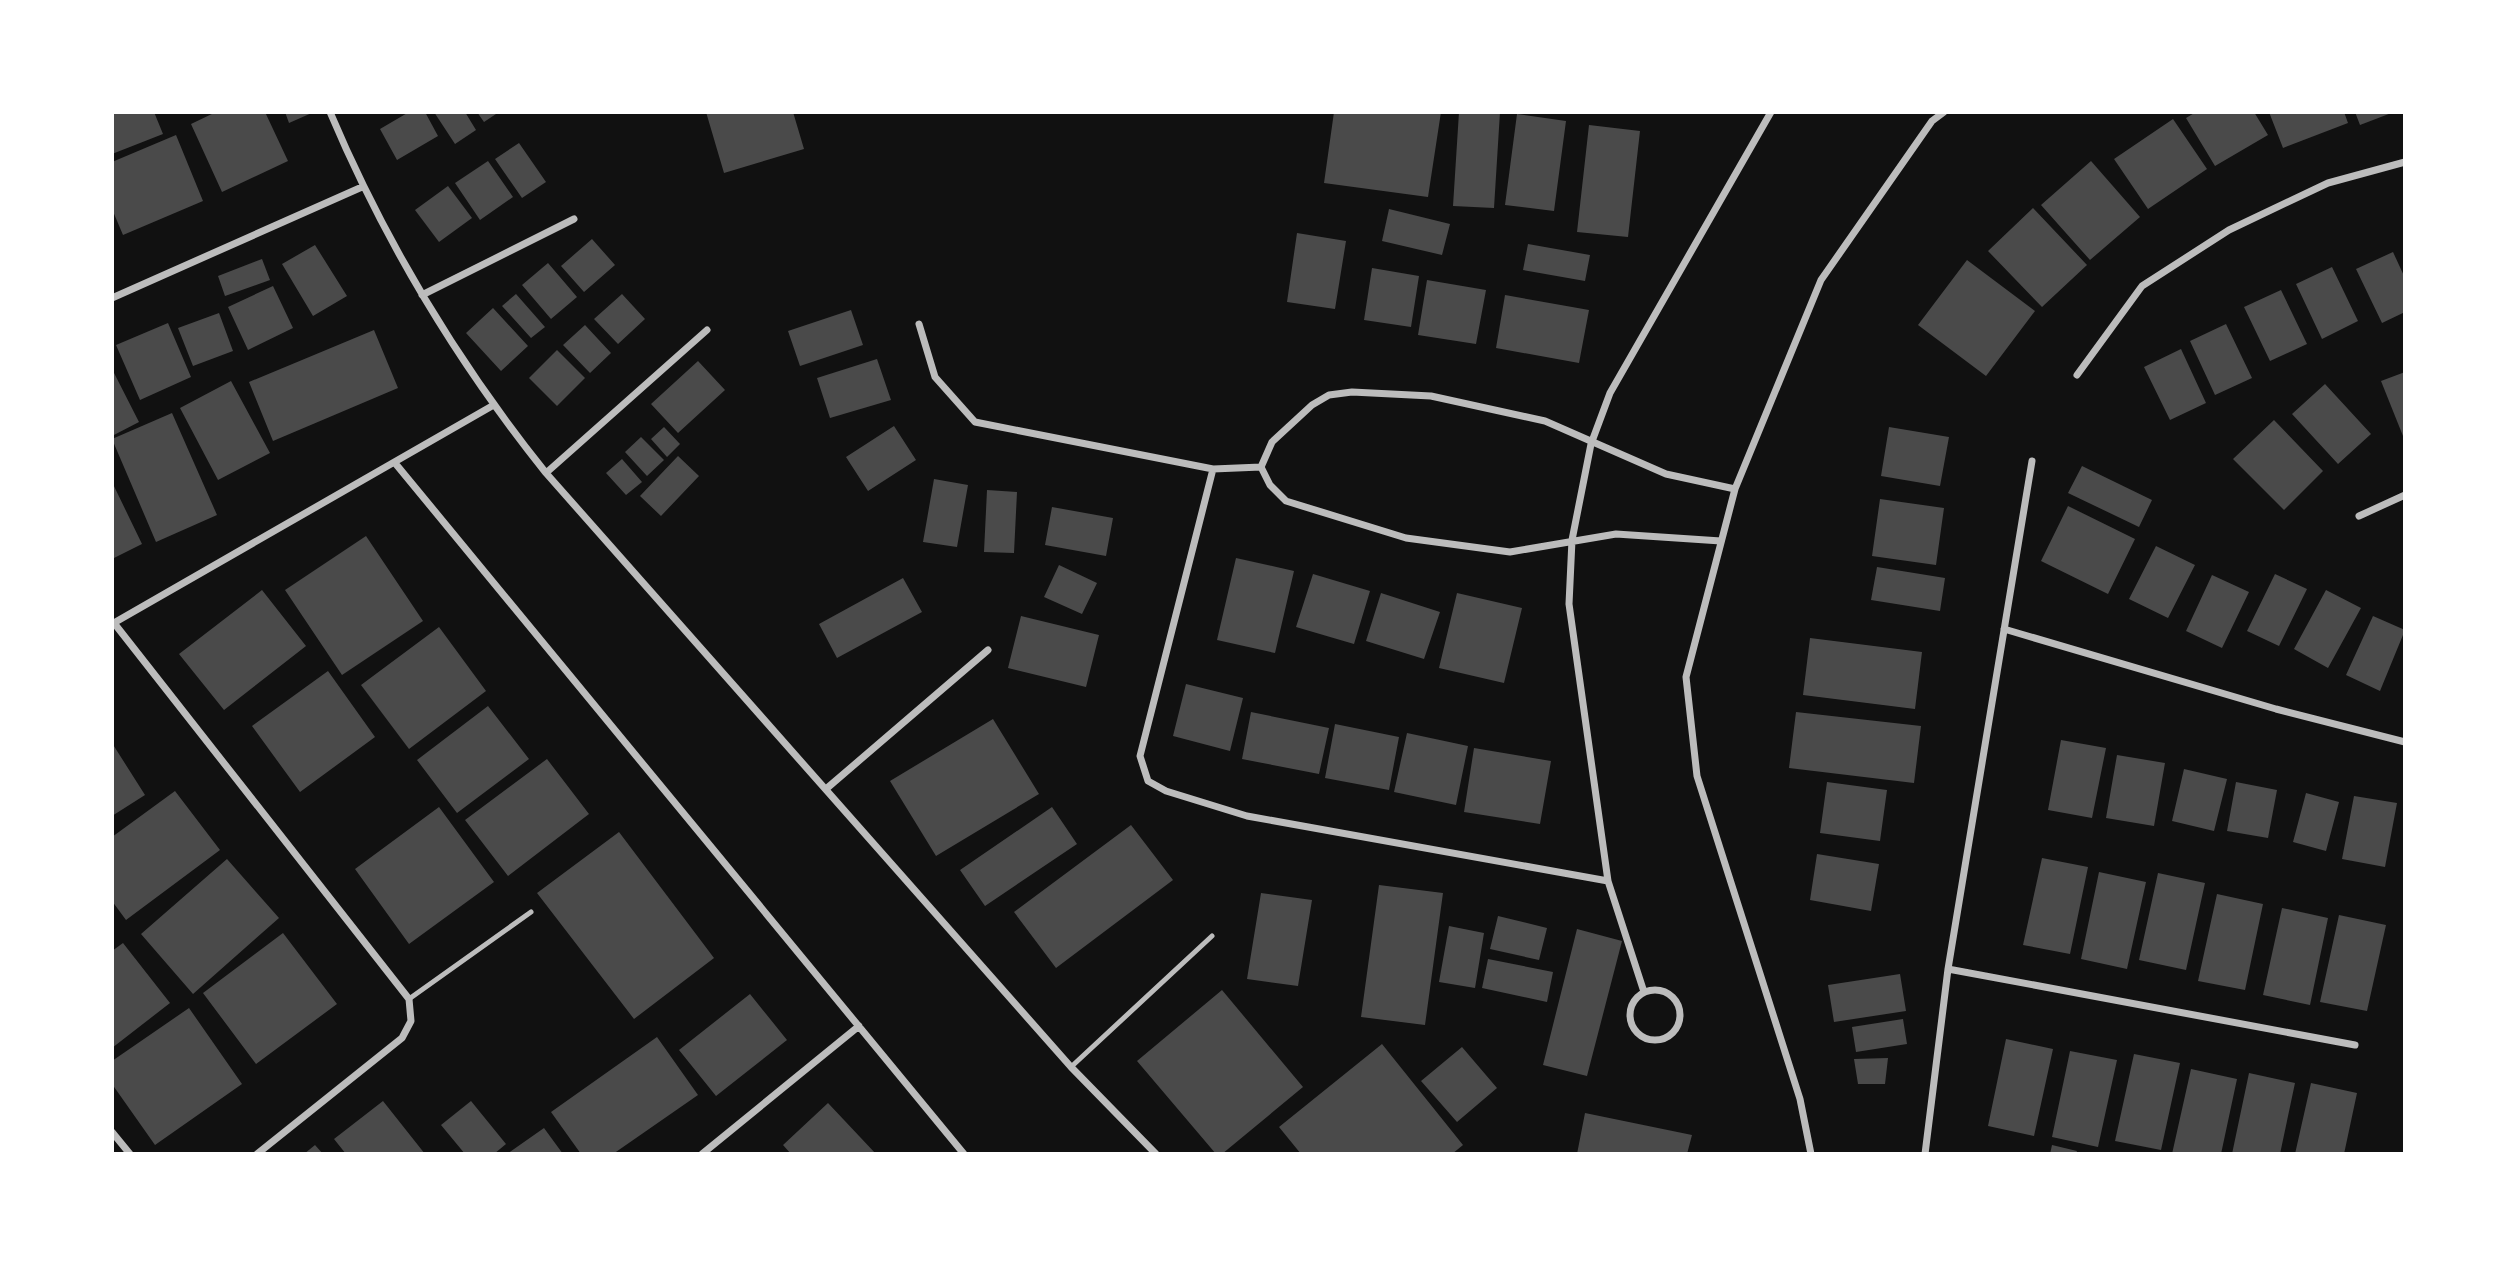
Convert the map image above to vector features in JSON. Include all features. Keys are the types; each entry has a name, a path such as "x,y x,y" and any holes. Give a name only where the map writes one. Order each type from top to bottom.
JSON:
{"street":[{"path":"330,112 362,187 422,295 492,406 546,473 1071,1067 1156,1154"},
{"path":"1644,992 1608,881 1569,604 1572,540 1591,444 1611,393 1771,112"},
{"path":"1811,1154 1800,1099 1697,776 1686,677 1735,489 1821,280 1933,121 1944,112"},
{"path":"2077,375 2142,286 2229,230 2328,183 2405,162"},
{"path":"112,298 362,187"},
{"path":"422,295 574,219"},
{"path":"919,324 935,377 975,422 1213,469 1261,467"},
{"path":"546,473 707,330"},
{"path":"1261,467 1272,442 1312,405 1329,395 1352,393 1431,396 1545,421 1591,444 1666,474 1735,489"},
{"path":"257,1154 402,1038 411,1021 409,999 113,624 492,406"},
{"path":"1925,1154 1948,969 2032,461"},
{"path":"395,463 964,1154"},
{"path":"1261,467 1270,485 1286,501 1406,538 1510,552 1616,534 1721,541"},
{"path":"1213,469 1140,757 1147,781 1166,792 1247,816 1608,881"},
{"path":"2359,516 2405,495"},
{"path":"2004,629 2276,709 2405,742"},
{"path":"826,789 988,650"},
{"path":"1948,969 2355,1045"},
{"path":"1644,992 1666,992 1675,999 1680,1020 1675,1031 1666,1038 1656,1041 1644,1038 1630,1022 1635,1000 1644,992"},
{"path":"702,1154 859,1026"},
{"path":"112,1132 130,1154"}],"lane":[{"path":"409,999 531,912"},
{"path":"1071,1067 1212,936"}],"building":[{"path":"112,112 154,112 163,134 112,154"},
{"path":"216,112 265,112 288,161 222,192 191,124"},
{"path":"285,112 314,112 289,123"},
{"path":"409,112 425,112 438,136 397,160 380,129"},
{"path":"434,112 465,112 476,130 455,144"},
{"path":"477,112 499,112 484,122"},
{"path":"706,112 793,112 804,149 724,173"},
{"path":"1334,112 1441,112 1428,197 1324,183"},
{"path":"1459,112 1500,112 1494,208 1453,206"},
{"path":"2196,112 2254,112 2268,135 2215,166 2186,118"},
{"path":"2269,112 2344,112 2348,123 2283,148"},
{"path":"2355,112 2394,112 2360,125"},
{"path":"1517,114 1566,121 1554,211 1505,205"},
{"path":"2173,119 2207,169 2148,209 2114,159"},
{"path":"1589,125 1640,131 1628,237 1577,232"},
{"path":"176,135 203,201 123,235 112,209 112,162"},
{"path":"519,143 546,182 522,198 495,159"},
{"path":"488,161 513,197 480,220 455,183"},
{"path":"2091,161 2140,217 2090,260 2041,205"},
{"path":"448,186 472,218 439,242 415,210"},
{"path":"2033,208 2087,265 2042,307 1988,251"},
{"path":"1389,209 1450,224 1442,255 1382,241"},
{"path":"1297,233 1346,241 1335,309 1287,302"},
{"path":"592,239 615,265 584,292 561,266"},
{"path":"1528,244 1590,255 1585,281 1523,270"},
{"path":"315,245 347,296 313,316 282,264"},
{"path":"2393,252 2405,278 2405,312 2382,323 2356,269"},
{"path":"262,259 270,280 225,296 218,276"},
{"path":"1967,260 2035,311 1986,376 1918,325"},
{"path":"548,263 577,297 551,319 522,285"},
{"path":"2332,267 2358,321 2322,339 2296,284"},
{"path":"1372,268 1419,276 1411,327 1364,320"},
{"path":"1427,280 1486,290 1476,344 1418,335"},
{"path":"273,286 293,328 248,350 228,307"},
{"path":"2281,290 2307,344 2270,361 2244,307"},
{"path":"516,294 545,327 531,338 502,306"},
{"path":"622,294 645,319 618,344 594,319"},
{"path":"1505,295 1589,310 1579,363 1496,348"},
{"path":"493,308 528,346 501,371 466,333"},
{"path":"851,310 863,345 800,366 788,331"},
{"path":"219,313 233,351 193,366 178,328"},
{"path":"168,323 191,377 140,400 116,345"},
{"path":"2226,324 2252,378 2215,395 2190,341"},
{"path":"585,325 611,353 590,373 563,345"},
{"path":"374,330 398,388 273,441 249,382"},
{"path":"2181,349 2206,403 2170,420 2144,367"},
{"path":"557,350 585,378 557,406 529,378"},
{"path":"877,359 891,400 830,418 817,378"},
{"path":"698,361 725,390 678,433 651,404"},
{"path":"112,369 139,422 112,436"},
{"path":"2405,372 2405,441 2381,381"},
{"path":"231,381 270,453 218,480 180,408"},
{"path":"2325,384 2371,434 2338,464 2292,414"},
{"path":"172,413 217,515 156,542 112,439"},
{"path":"2274,420 2323,471 2284,510 2233,459"},
{"path":"894,426 916,460 868,491 846,457"},
{"path":"664,427 680,444 667,457 651,439"},
{"path":"1889,427 1949,437 1940,486 1881,476"},
{"path":"641,437 664,460 647,476 625,452"},
{"path":"678,456 699,476 661,516 640,496"},
{"path":"622,459 642,482 626,495 606,473"},
{"path":"2082,466 2152,500 2139,527 2068,493"},
{"path":"934,479 968,485 957,547 923,542"},
{"path":"112,482 142,544 112,559"},
{"path":"987,490 1017,492 1014,553 984,552"},
{"path":"1880,499 1944,508 1936,565 1872,556"},
{"path":"2068,506 2135,539 2108,594 2041,561"},
{"path":"1052,507 1113,518 1106,556 1045,545"},
{"path":"366,536 423,621 342,675 285,590"},
{"path":"2156,546 2195,565 2168,618 2129,599"},
{"path":"1236,558 1294,571 1275,653 1217,640"},
{"path":"1059,565 1097,583 1082,614 1044,597"},
{"path":"1877,567 1945,578 1940,611 1871,600"},
{"path":"1313,574 1370,591 1354,644 1296,627"},
{"path":"2275,574 2307,589 2279,646 2247,631"},
{"path":"2212,575 2249,592 2222,648 2186,631"},
{"path":"903,578 922,612 837,658 819,624"},
{"path":"262,590 306,646 224,710 179,654"},
{"path":"2326,590 2361,608 2328,668 2294,649"},
{"path":"1381,593 1440,612 1424,659 1366,641"},
{"path":"1457,593 1522,608 1504,683 1439,668"},
{"path":"1021,616 1099,635 1086,687 1008,668"},
{"path":"2373,616 2405,630 2380,691 2346,675"},
{"path":"439,627 486,691 409,749 361,685"},
{"path":"1810,638 1922,652 1915,709 1803,695"},
{"path":"328,671 375,737 300,792 252,726"},
{"path":"1186,684 1243,698 1230,751 1173,736"},
{"path":"488,706 529,759 457,813 417,760"},
{"path":"1251,712 1329,728 1319,774 1242,759"},
{"path":"1796,712 1921,726 1914,783 1789,768"},
{"path":"993,719 1039,794 936,856 890,781"},
{"path":"1335,724 1399,737 1389,790 1325,778"},
{"path":"1407,733 1468,746 1456,805 1394,792"},
{"path":"2061,740 2106,748 2092,818 2048,810"},
{"path":"112,743 145,795 112,816"},
{"path":"1474,748 1551,761 1540,824 1464,812"},
{"path":"2117,755 2165,763 2154,826 2106,818"},
{"path":"547,759 589,814 508,876 465,820"},
{"path":"2184,769 2227,779 2214,831 2172,821"},
{"path":"1827,782 1887,790 1880,841 1820,833"},
{"path":"2236,782 2277,790 2268,838 2227,831"},
{"path":"175,791 220,850 126,920 112,901 112,837"},
{"path":"2306,793 2339,802 2326,851 2293,842"},
{"path":"2354,796 2397,803 2385,867 2342,859"},
{"path":"439,807 494,882 409,944 355,869"},
{"path":"1052,807 1077,844 985,906 960,870"},
{"path":"1131,825 1173,880 1056,968 1014,912"},
{"path":"619,832 714,958 634,1019 537,893"},
{"path":"1817,854 1879,864 1871,911 1810,900"},
{"path":"2042,858 2088,867 2070,954 2023,945"},
{"path":"227,859 279,918 193,994 141,934"},
{"path":"2099,872 2146,882 2127,969 2081,959"},
{"path":"2158,873 2205,883 2186,970 2139,960"},
{"path":"1379,885 1443,893 1425,1025 1361,1017"},
{"path":"1261,893 1312,900 1298,986 1247,979"},
{"path":"2217,894 2263,904 2245,990 2198,981"},
{"path":"2282,908 2328,918 2310,1005 2263,995"},
{"path":"2339,915 2386,925 2367,1011 2320,1002"},
{"path":"1498,916 1547,928 1539,960 1490,949"},
{"path":"1449,926 1484,933 1475,988 1439,982"},
{"path":"1577,929 1622,941 1587,1076 1543,1065"},
{"path":"283,933 337,1004 256,1064 203,993"},
{"path":"123,943 170,1003 112,1048 112,951"},
{"path":"1488,959 1553,972 1547,1002 1482,988"},
{"path":"1900,974 1906,1011 1834,1022 1828,985"},
{"path":"1222,990 1303,1087 1222,1154 1216,1154 1137,1061"},
{"path":"750,994 787,1040 716,1096 679,1050"},
{"path":"189,1008 242,1084 155,1145 112,1084 112,1061"},
{"path":"1903,1019 1907,1044 1856,1052 1852,1027"},
{"path":"657,1037 698,1095 613,1154 581,1154 551,1112"},
{"path":"2006,1039 2053,1049 2034,1136 1988,1126"},
{"path":"1382,1044 1463,1145 1452,1154 1301,1154 1279,1127"},
{"path":"1462,1047 1497,1088 1457,1122 1421,1081"},
{"path":"2070,1051 2117,1060 2098,1147 2052,1137"},
{"path":"2134,1054 2180,1063 2161,1150 2115,1141"},
{"path":"1888,1058 1885,1084 1858,1084 1854,1059"},
{"path":"2191,1069 2237,1079 2221,1154 2172,1154"},
{"path":"2249,1073 2295,1083 2280,1154 2232,1154"},
{"path":"2311,1083 2357,1093 2344,1154 2295,1154"},
{"path":"383,1101 425,1154 346,1154 334,1139"},
{"path":"471,1101 506,1144 494,1154 465,1154 441,1125"},
{"path":"828,1103 876,1154 791,1154 783,1145"},
{"path":"1585,1113 1692,1135 1687,1154 1577,1154"},
{"path":"544,1128 563,1154 507,1154"},
{"path":"315,1145 323,1154 304,1154"},
{"path":"2052,1145 2077,1151 2076,1154 2050,1154"}]}
